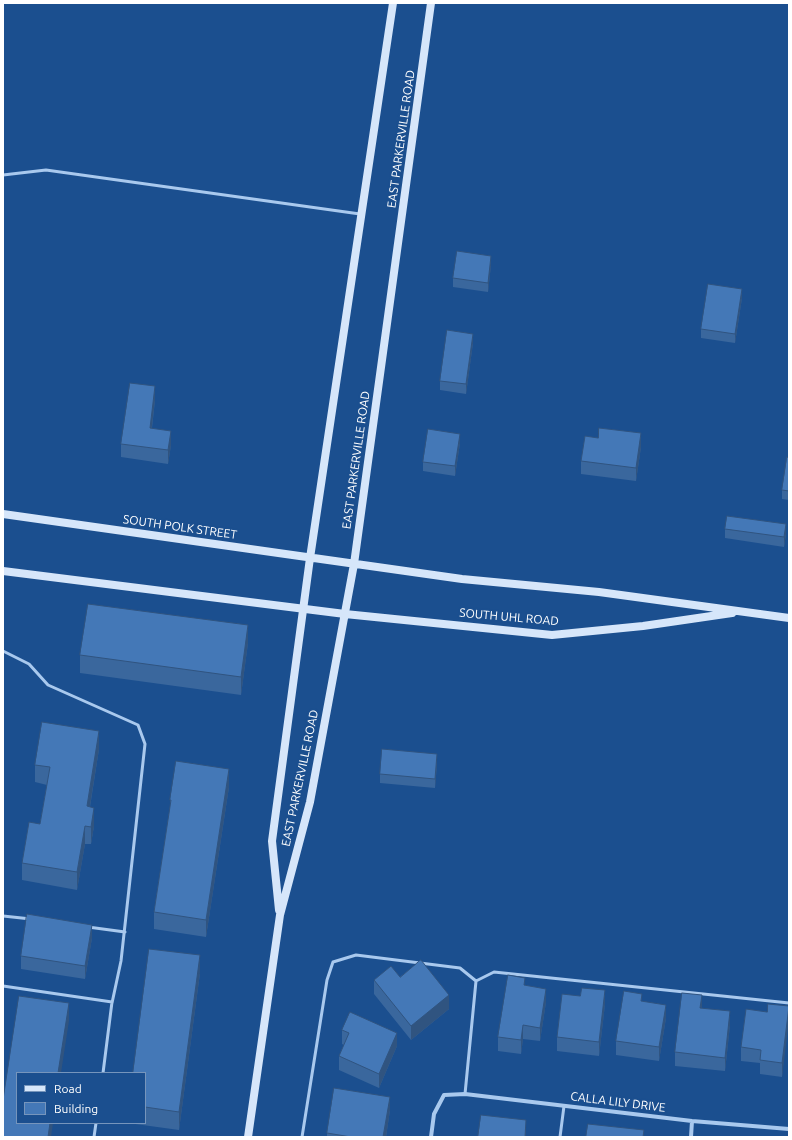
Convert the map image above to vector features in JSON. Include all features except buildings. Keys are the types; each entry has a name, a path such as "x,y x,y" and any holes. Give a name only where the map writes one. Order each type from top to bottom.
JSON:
{"main road":[{"name":"EAST PARKERVILLE ROAD","path":"280,915 272,841 310,558 393,3"},
{"name":"EAST PARKERVILLE ROAD","path":"248,1137 280,915 310,802 354,564 431,3"},
{"name":"SOUTH POLK STREET","path":"3,514 354,564"},
{"name":"SOUTH UHL ROAD","path":"354,564 462,579 599,592 789,618"},
{"path":"3,571 345,614"},
{"name":"SOUTH UHL ROAD","path":"345,614 552,635 643,626 742,612"}],"street":[{"name":"CALLA LILY DRIVE","path":"431,1137 434,1114 444,1095 465,1094 692,1121 789,1128"},
{"path":"691,1137 692,1121"}],"lane":[{"path":"3,175 46,170 362,215"},
{"path":"3,651 29,664 48,685 138,725 145,744 121,961 112,1003 103,1072"},
{"path":"3,916 33,920"},
{"path":"86,927 124,932"},
{"path":"302,1137 326,987 333,962 356,955 460,968 476,981"},
{"path":"476,981 494,972 789,1003"},
{"path":"465,1094 476,981"},
{"path":"3,986 112,1003"},
{"path":"560,1137 564,1106"},
{"path":"94,1137 96,1124"}]}
